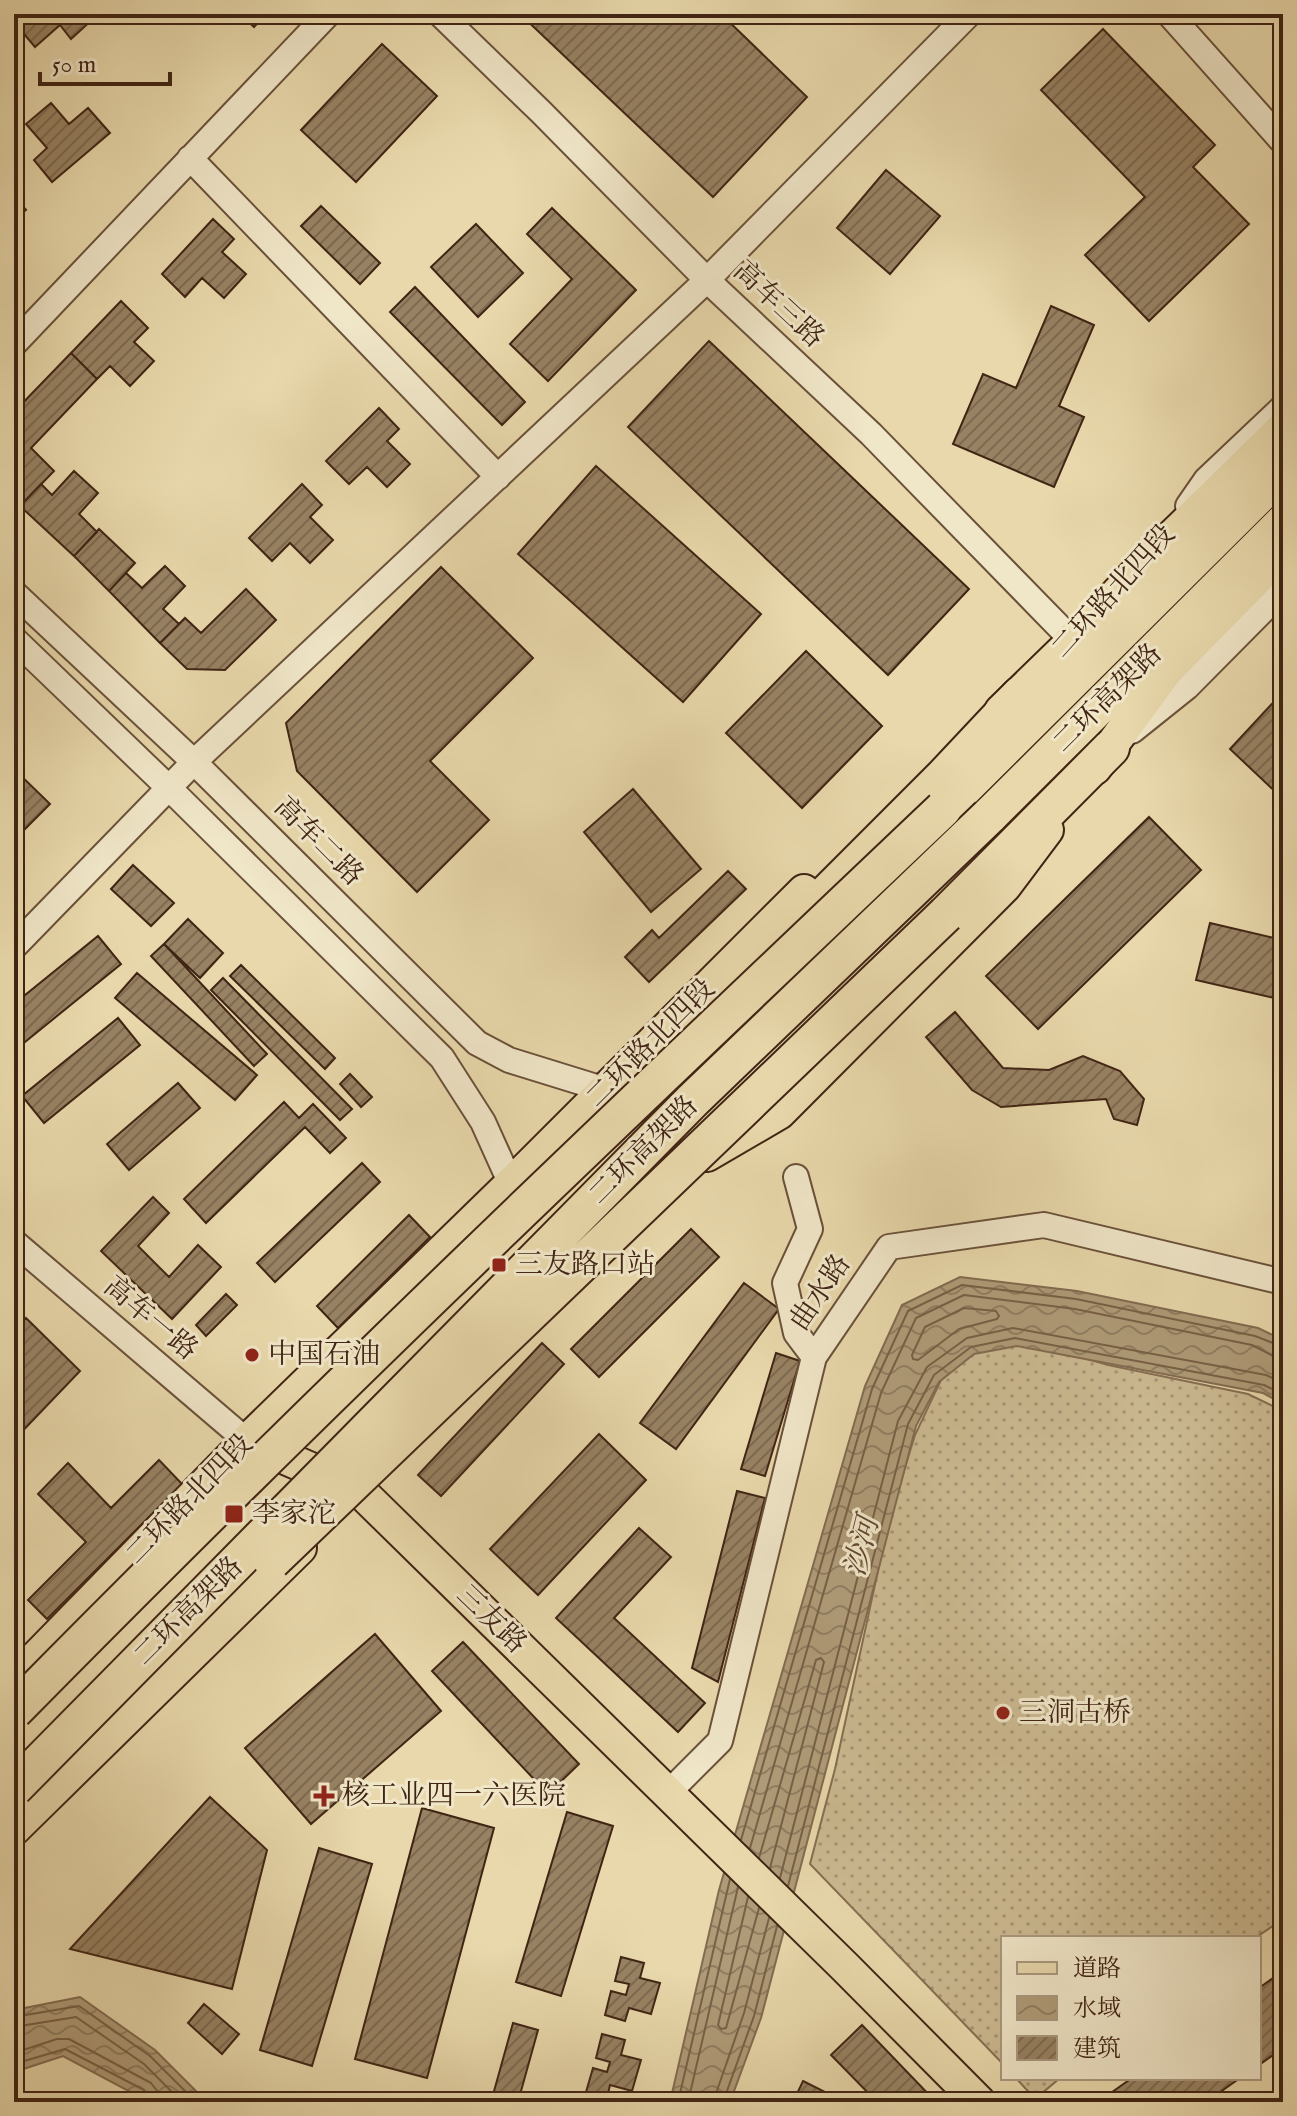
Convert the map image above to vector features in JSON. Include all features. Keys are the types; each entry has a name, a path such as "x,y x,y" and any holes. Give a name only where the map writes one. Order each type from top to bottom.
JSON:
{"highway":[{"path":"1073,641 1283,448"},
{"name":"二环高架路","path":"14,1711 177,1545 457,1270 943,809 1283,448"},
{"name":"二环高架路","path":"14,1788 693,1100 958,847 1283,523"},
{"path":"177,1545 209,1498 787,933 1020,695"},
{"path":"102,1700 162,1668 946,914 1111,748"}],"main road":[{"path":"1153,555 1283,448"},
{"path":"14,1829 692,1164 779,1113 1005,886 1167,670 1283,552"},
{"name":"二环路北四段","path":"14,1680 247,1441 511,1184 798,897 933,769 1020,695 1153,555"},
{"name":"三友路","path":"247,1441 359,1490 712,1835 979,2102"}],"street":[{"path":"14,344 328,14"},
{"name":"高车三路","path":"440,14 707,280 871,434 1073,641"},
{"path":"14,947 194,762 707,280 969,14"},
{"path":"1169,14 1283,142"},
{"path":"190,158 498,477"},
{"name":"二环路北四段","path":"1153,555 1206,480 1283,407"},
{"path":"1111,748 1187,687 1283,590"},
{"name":"高车二路","path":"14,593 194,762 477,1043 509,1060 606,1090"},
{"path":"14,639 442,1058 483,1122 511,1184"},
{"path":"796,1177 810,1229 785,1283 796,1333 814,1357"},
{"name":"曲水路","path":"668,1793 720,1741 814,1357 889,1247 1044,1225 1283,1282"},
{"name":"高车一路","path":"14,1242 247,1441"}],"shaded area":[{"path":"1007,1336 1108,1365 1248,1394 1283,1411 1283,1919 1258,1936 1001,1936 1001,2062 810,1864 835,1769 889,1520 915,1435 950,1361"},
{"path":"1018,2080 1058,2080 1035,2099"}],"water":[{"name":"沙河","path":"960,1277 1077,1291 1258,1328 1283,1340 1283,1404 1263,1393 1017,1346 974,1354 939,1382 916,1426 761,2018 730,2102 670,2102 719,1890 865,1386 902,1305"},
{"path":"80,1997 155,2050 207,2102 144,2102 63,2056 14,2072 14,2010"}],"building":[{"path":"23,14 89,14 93,19 71,39 60,25 35,47 14,22"},
{"path":"240,14 266,14 254,27"},
{"path":"520,14 721,14 807,97 713,197"},
{"path":"1103,29 1215,145 1193,167 1249,224 1149,321 1085,255 1145,197 1041,90"},
{"path":"382,44 437,96 356,182 301,130"},
{"path":"51,103 69,124 88,108 110,133 52,182 34,160 47,148 26,124"},
{"path":"886,170 940,216 890,274 837,228"},
{"path":"14,196 26,210 14,220"},
{"path":"321,206 380,263 360,284 301,226"},
{"path":"552,208 636,290 548,381 510,344 572,279 527,234"},
{"path":"213,219 234,239 222,252 246,274 224,298 202,278 185,297 162,274"},
{"path":"476,224 523,273 478,317 431,267"},
{"path":"415,287 525,402 502,425 390,312"},
{"path":"121,301 148,328 134,342 154,361 130,386 110,366 97,379 71,353"},
{"path":"1051,306 1094,325 1059,406 1084,417 1054,487 953,444 983,374 1016,388"},
{"path":"709,341 969,589 888,675 628,427"},
{"path":"71,353 97,379 31,448 54,471 20,506 14,500 14,412"},
{"path":"379,408 399,429 387,441 410,464 387,487 367,467 349,484 326,461"},
{"path":"596,466 761,614 683,702 518,554"},
{"path":"74,471 98,493 79,514 97,532 74,556 20,506 41,484 52,495"},
{"path":"302,484 322,505 310,517 333,540 310,563 290,543 272,561 249,538"},
{"path":"99,529 135,563 109,591 74,556"},
{"path":"165,566 185,586 163,609 179,624 160,643 109,591 126,573 142,588"},
{"path":"441,567 533,658 430,761 489,820 417,892 297,771 286,723"},
{"path":"246,589 276,620 225,670 187,669 160,643 185,618 201,633"},
{"path":"806,651 882,726 802,808 726,733"},
{"path":"1283,692 1283,799 1230,749"},
{"path":"14,769 50,804 14,840"},
{"path":"633,789 701,869 651,912 584,832"},
{"path":"1149,817 1201,870 1038,1029 986,976"},
{"path":"133,865 174,903 151,926 111,889"},
{"path":"728,871 746,889 649,982 625,957 652,930 659,938"},
{"path":"188,919 223,953 200,978 164,944"},
{"path":"1210,923 1283,940 1283,1000 1196,980"},
{"path":"98,936 121,964 14,1051 14,1004"},
{"path":"164,944 267,1054 254,1066 151,956"},
{"path":"241,965 335,1058 325,1069 230,976"},
{"path":"137,973 257,1075 235,1100 115,998"},
{"path":"223,978 352,1109 340,1120 211,990"},
{"path":"955,1012 1003,1068 1049,1070 1083,1056 1120,1071 1144,1099 1137,1125 1114,1119 1106,1099 1001,1107 972,1090 926,1037"},
{"path":"118,1018 140,1045 44,1123 22,1096"},
{"path":"350,1074 372,1097 361,1107 340,1084"},
{"path":"178,1083 200,1108 129,1170 107,1144"},
{"path":"284,1102 299,1118 313,1104 346,1138 330,1153 305,1127 206,1223 184,1199"},
{"path":"362,1163 380,1182 275,1282 257,1263"},
{"path":"153,1197 169,1213 138,1246 169,1277 198,1245 221,1267 172,1319 101,1251"},
{"path":"409,1215 430,1237 338,1328 317,1306"},
{"path":"691,1229 719,1257 599,1377 571,1349"},
{"path":"744,1283 779,1309 676,1449 640,1423"},
{"path":"226,1294 237,1305 206,1336 196,1325"},
{"path":"26,1318 80,1371 14,1440 14,1384 20,1378 14,1371 14,1331"},
{"path":"542,1343 564,1364 441,1496 418,1475"},
{"path":"776,1353 800,1361 765,1476 741,1469"},
{"path":"599,1434 646,1480 538,1595 490,1549"},
{"path":"159,1460 182,1484 47,1619 28,1600 86,1542 38,1494 68,1463 111,1508"},
{"path":"737,1491 765,1498 718,1682 692,1668"},
{"path":"639,1528 671,1557 614,1618 705,1703 678,1732 556,1618"},
{"path":"375,1634 441,1711 311,1824 245,1748"},
{"path":"463,1642 579,1764 548,1794 432,1671"},
{"path":"210,1797 267,1850 232,1989 70,1949"},
{"path":"422,1808 494,1828 427,2078 355,2059"},
{"path":"567,1812 613,1826 561,1996 516,1982"},
{"path":"319,1848 372,1864 312,2066 260,2050"},
{"path":"621,1957 644,1963 640,1978 660,1983 651,2014 629,2008 625,2021 605,2015 611,1991 626,1995 629,1984 615,1981"},
{"path":"1283,1971 1283,2048 1261,2064 1261,1987"},
{"path":"204,2004 239,2034 222,2054 188,2023"},
{"path":"513,2023 538,2030 518,2102 491,2102"},
{"path":"862,2025 936,2102 877,2102 831,2055"},
{"path":"602,2034 625,2040 621,2055 641,2060 632,2091 610,2085 607,2098 586,2092 593,2068 607,2072 610,2062 596,2058"},
{"path":"1129,2080 1237,2080 1206,2102 1098,2102"},
{"path":"803,2081 843,2101 843,2102 793,2102"},
{"path":"338,2096 359,2102 337,2102"}],"place":[{"name":"三友路口站","path":"499,1265"},
{"name":"中国石油","path":"252,1355"},
{"name":"李家沱","path":"234,1514"},
{"name":"三洞古桥","path":"1003,1713"},
{"name":"核工业四一六医院","path":"324,1796"}]}
